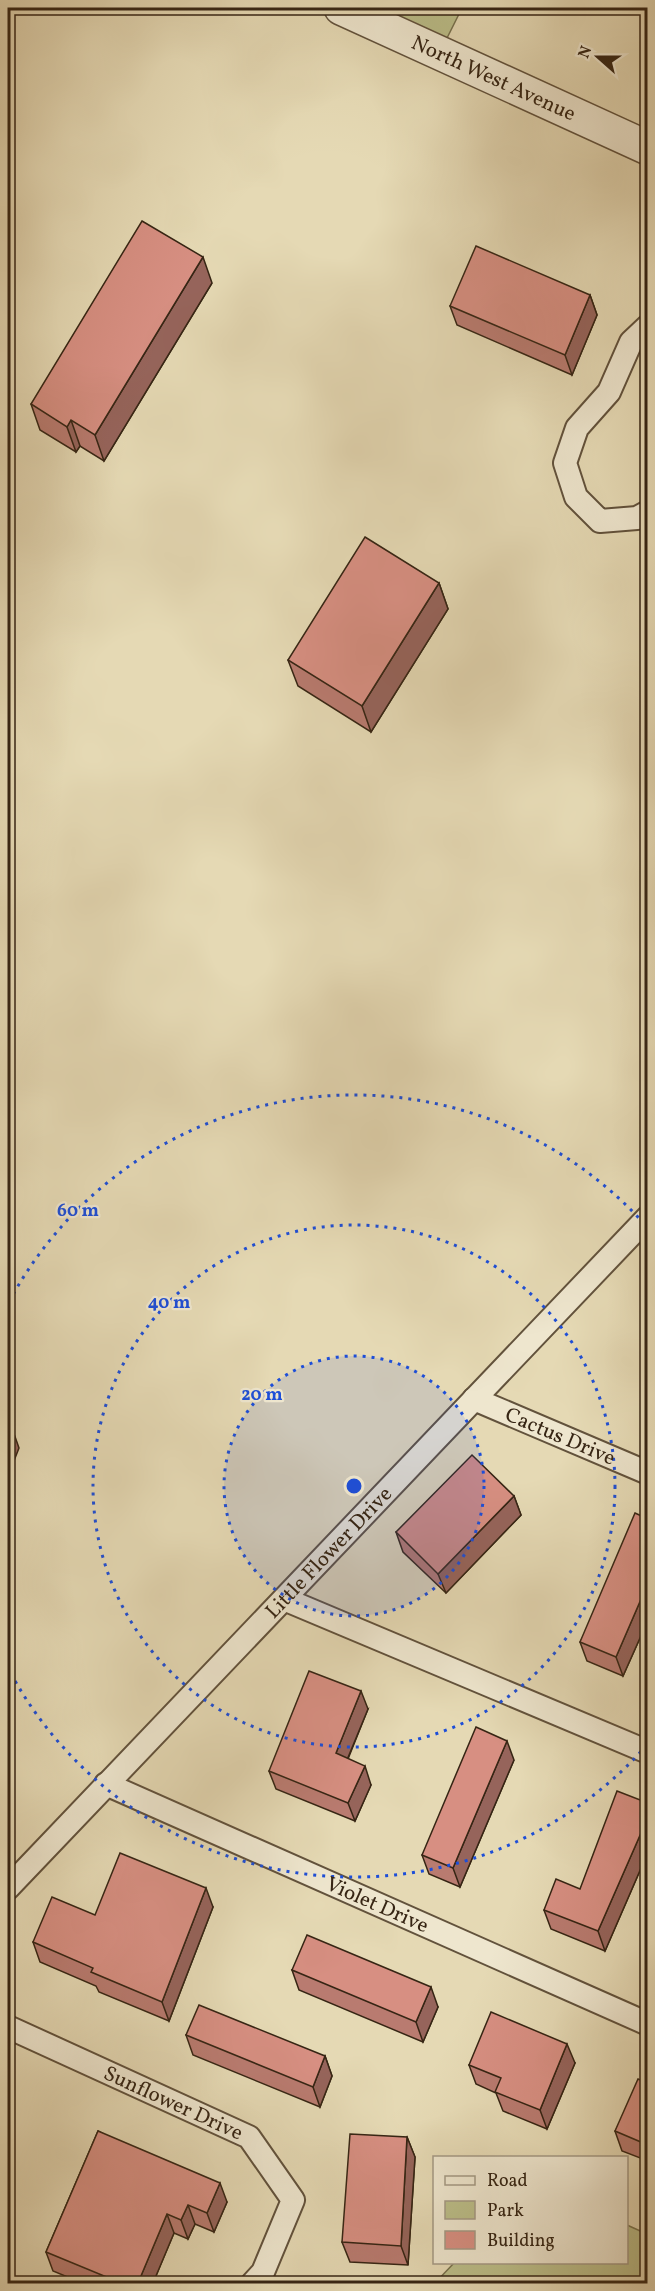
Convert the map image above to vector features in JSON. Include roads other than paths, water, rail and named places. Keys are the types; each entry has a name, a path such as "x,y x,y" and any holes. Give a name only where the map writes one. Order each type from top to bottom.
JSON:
{"street":[{"name":"North West Avenue","path":"341,8 648,147"}],"lane":[{"path":"648,326 631,342 609,392 577,428 565,463 576,497 600,520 637,518 648,512"},
{"name":"Little Flower Drive","path":"8,1888 648,1217"},
{"name":"Cactus Drive","path":"474,1399 648,1473"},
{"path":"284,1599 648,1752"},
{"name":"Violet Drive","path":"106,1784 648,2024"},
{"name":"Sunflower Drive","path":"8,2027 249,2137 293,2200 263,2272 252,2283"}]}
